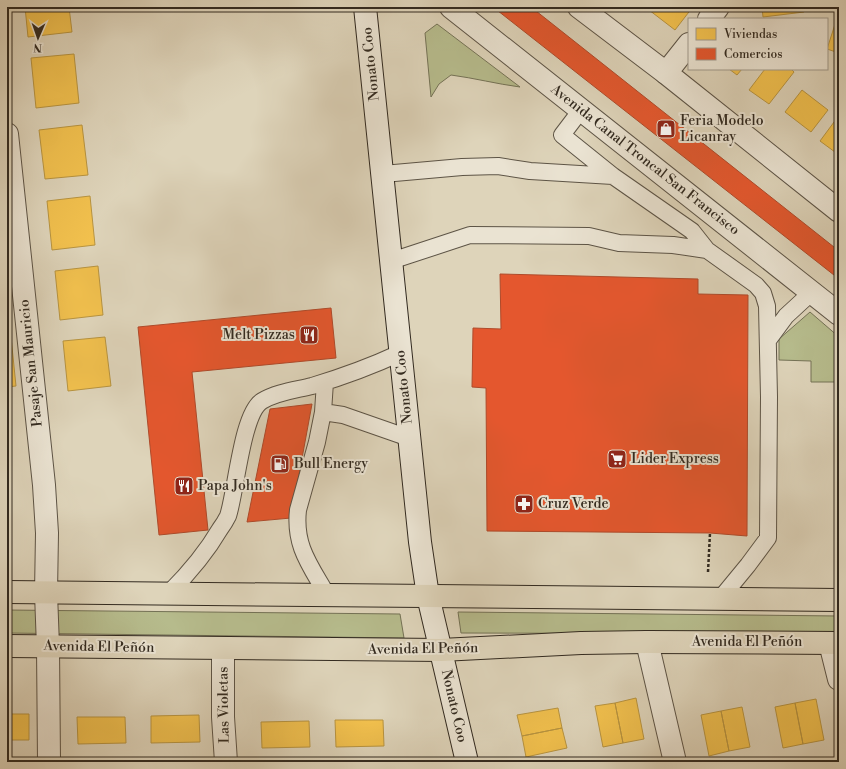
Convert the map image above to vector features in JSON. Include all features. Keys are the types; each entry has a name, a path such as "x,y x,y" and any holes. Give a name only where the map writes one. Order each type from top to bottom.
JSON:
{"main road":[{"path":"7,592 839,600"},
{"name":"Avenida El Peñón","path":"7,646 441,650 552,644 647,642 835,643"}],"street":[{"name":"Nonato Coo","path":"365,7 420,542 428,596 467,762"},
{"name":"Avenida Canal Troncal San Francisco","path":"451,7 839,314"},
{"path":"579,7 666,73 839,211"},
{"path":"710,18 718,7"},
{"path":"666,73 688,45"},
{"name":"Pasaje San Mauricio","path":"7,134 44,485 47,534 46,593 49,762"},
{"path":"647,642 676,762"},
{"path":"835,643 839,680"},
{"name":"Las Violetas","path":"223,648 223,717 226,762"}],"lane":[{"path":"581,110 562,134 614,176 692,231 707,250 756,285 786,316"},
{"path":"382,174 462,166 498,166 530,171 614,176"},
{"path":"391,261 470,235 589,236 619,244 673,245 707,250"},
{"path":"769,339 786,316 812,292"},
{"path":"714,599 748,565 768,538 769,339 767,306 763,293"},
{"path":"170,593 192,570 212,544 227,516 252,413 261,401 281,393 325,382 373,366 400,353"},
{"path":"325,382 323,412 318,442 298,510 297,522 301,546 327,594"},
{"path":"323,412 343,415 409,438"}],"path":[{"path":"710,533 714,599"}],"green space":[{"path":"437,24 520,87 451,75 439,84 431,97 425,33"},
{"path":"810,312 839,337 839,382 811,382 811,361 779,360 779,339"},
{"path":"7,610 400,614 404,638 7,633"},
{"path":"458,612 839,616 839,634 461,633"}],"building: Viviendas":[{"path":"25,7 69,7 72,32 28,37"},
{"path":"651,7 692,8 675,30 649,10"},
{"path":"762,7 804,7 804,12 763,17"},
{"path":"839,12 839,53 828,49"},
{"path":"74,54 79,103 36,108 31,58"},
{"path":"730,70 741,70 737,75"},
{"path":"764,70 792,70 794,72 769,104 749,90"},
{"path":"802,90 828,110 811,132 785,112"},
{"path":"837,118 839,120 839,155 820,141"},
{"path":"82,125 88,175 45,179 39,130"},
{"path":"90,196 95,245 52,250 47,201"},
{"path":"98,266 103,315 60,320 55,271"},
{"path":"7,337 11,337 16,386 7,387"},
{"path":"105,337 111,386 68,391 63,341"},
{"path":"636,698 644,739 623,743 615,703"},
{"path":"816,699 824,740 803,744 795,703"},
{"path":"615,703 623,743 603,747 595,706"},
{"path":"795,703 803,744 783,748 775,707"},
{"path":"742,707 750,747 729,751 721,711"},
{"path":"558,708 562,728 522,736 517,715"},
{"path":"721,711 729,751 709,756 701,715"},
{"path":"7,714 29,714 29,740 7,740"},
{"path":"199,715 200,742 151,743 151,716"},
{"path":"77,717 125,717 126,743 78,744"},
{"path":"335,720 383,720 384,746 336,747"},
{"path":"309,721 310,747 262,748 261,722"},
{"path":"562,728 567,748 526,757 522,736"}],"building: Comercios":[{"name":"Feria Modelo Licanray","path":"493,7 531,7 839,251 839,279"},
{"name":"Lider Express","path":"500,274 698,279 698,294 748,295 747,536 710,533 487,531 486,388 472,387 473,328 501,329"},
{"path":"331,308 336,358 192,372 208,530 159,535 138,327"},
{"name":"Bull Energy","path":"312,404 291,518 247,522 270,409"}],"place":[{"name":"Feria Modelo Licanray","path":"666,129"},
{"name":"Melt Pizzas","path":"309,335"},
{"name":"Lider Express","path":"617,459"},
{"name":"Bull Energy","path":"280,464"},
{"name":"Papa John's","path":"184,486"},
{"name":"Cruz Verde","path":"524,504"}]}
